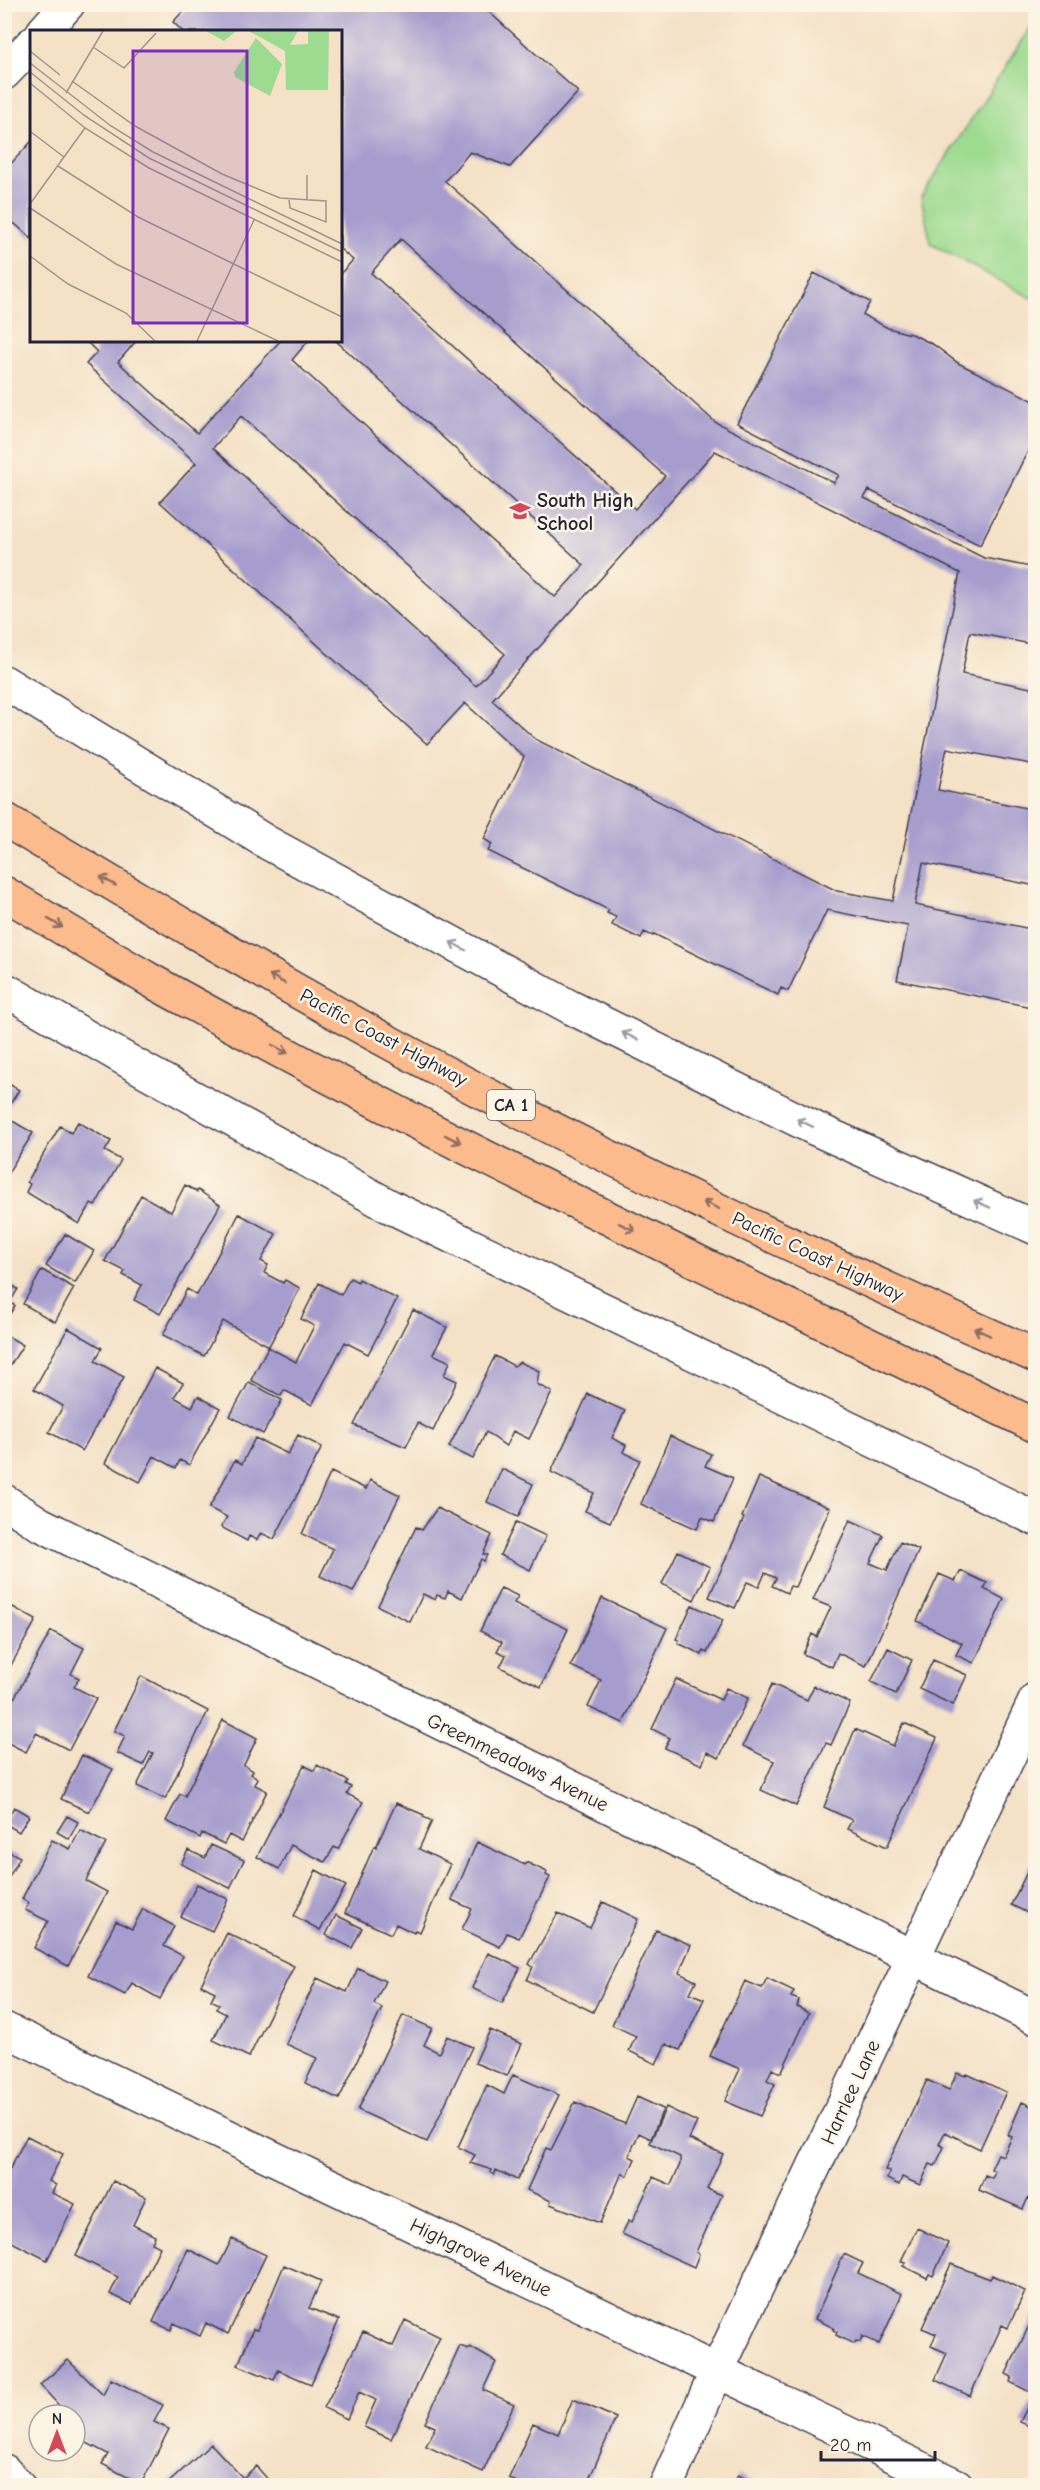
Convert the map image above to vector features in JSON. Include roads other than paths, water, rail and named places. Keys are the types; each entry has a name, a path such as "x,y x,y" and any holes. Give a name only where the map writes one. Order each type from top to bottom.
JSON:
{"highway":[{"name":"Pacific Coast Highway","path":"4,819 182,926 396,1046 596,1149 846,1270 1035,1356"},
{"path":"4,893 149,979 379,1101 570,1199 1035,1426"}],"street":[{"path":"45,30 68,4"},
{"path":"4,73 30,46"},
{"path":"4,682 268,843 570,1007 816,1129 1035,1228"},
{"path":"4,989 144,1070 389,1206 1035,1519"},
{"name":"Greenmeadows Avenue","path":"4,1502 40,1524 1035,2018"},
{"name":"Harrlee Lane","path":"666,2486 717,2371 1035,1700"},
{"name":"Highgrove Avenue","path":"4,2029 957,2486"},
{"path":"4,2471 18,2486"}],"place":[{"name":"South High School","path":"520,511"}]}
